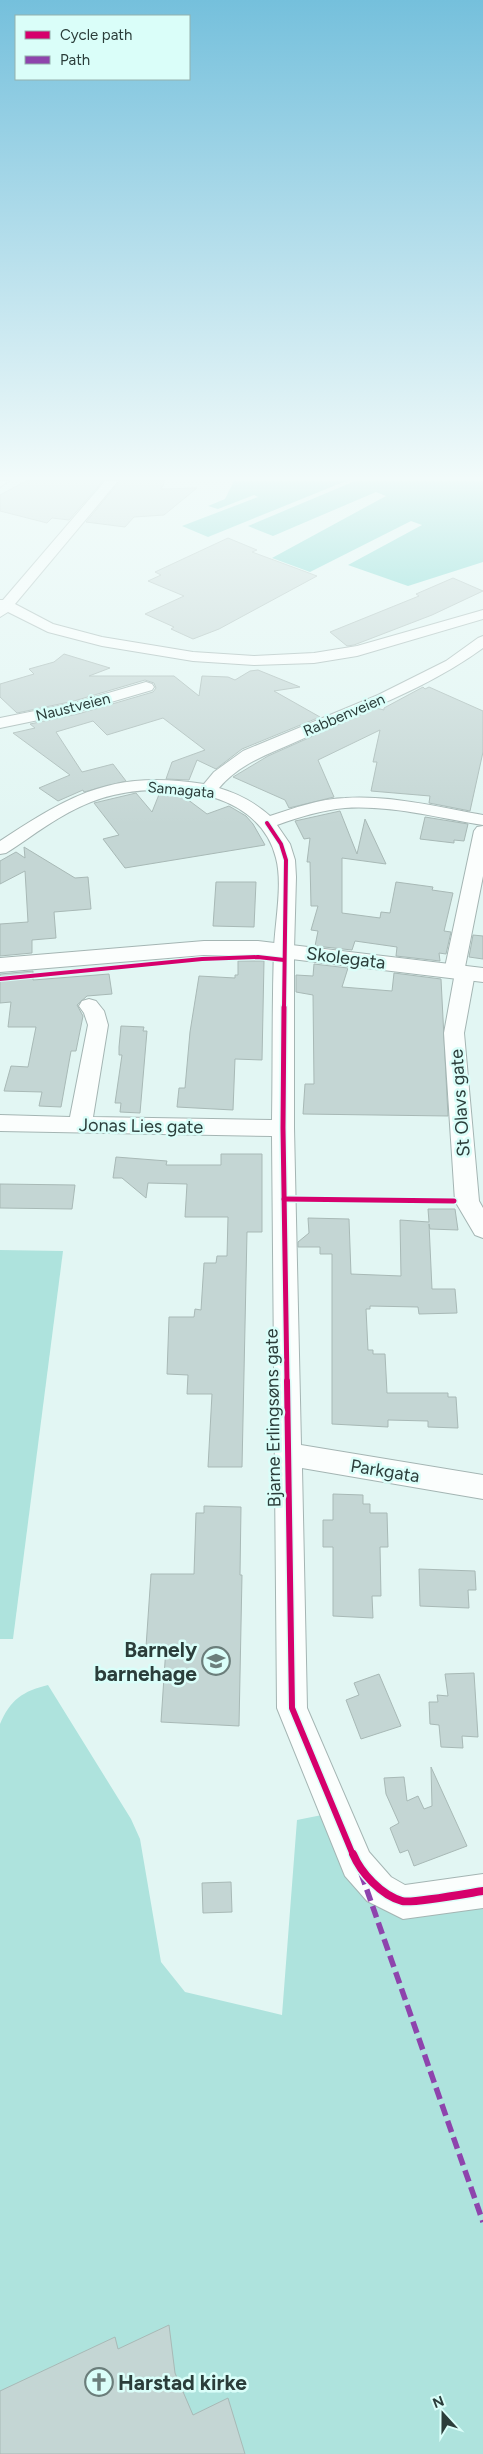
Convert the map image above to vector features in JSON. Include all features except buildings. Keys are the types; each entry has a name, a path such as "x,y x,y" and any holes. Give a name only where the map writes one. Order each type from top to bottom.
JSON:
{"highway":[{"name":"Skolegata","path":"0,965 204,948 284,950 468,973"}],"street":[{"path":"13,596 2,608 70,635 161,653 261,660 314,658 364,649 483,614"},
{"name":"Rabbenveien","path":"208,790 220,776 249,755 384,698 451,664 483,641"},
{"name":"Naustveien","path":"0,723 77,707 146,687"},
{"name":"Samagata","path":"0,848 59,810 86,797 104,792 149,786 208,790 230,796 247,805 267,823"},
{"path":"267,823 310,809 345,803 371,804 483,820"},
{"name":"Bjarne Erlingsøns gate","path":"267,823 281,844 286,860 283,1128 292,1708 358,1864 379,1889 403,1902 483,1891"},
{"name":"St Olavs gate","path":"483,831 468,973 454,1021 467,1200 483,1229"},
{"path":"80,1125 98,1025 94,1011 89,1006"},
{"name":"Jonas Lies gate","path":"0,1123 283,1128"},
{"name":"Parkgata","path":"287,1454 483,1487"}],"shaded area":[{"path":"0,1250 63,1251 13,1639 0,1639"},
{"path":"48,1685 131,1819 140,1839 161,1962 185,1992 282,2015 297,1820 322,1815 359,1886 483,1907 483,2454 0,2454 0,1724 8,1709 18,1698 31,1690"}],"marked path":[{"path":"361,1873 483,2222"}],"cycle path":[{"path":"267,823 281,844 286,860 287,877 284,950 283,1128 292,1708 357,1864 379,1889 403,1902 483,1891"},
{"path":"0,979 202,959 258,957 284,960"},
{"path":"284,1199 454,1201"}],"place":[{"name":"Barnely barnehage","path":"216,1661"},
{"name":"Harstad kirke","path":"99,2382"}]}
